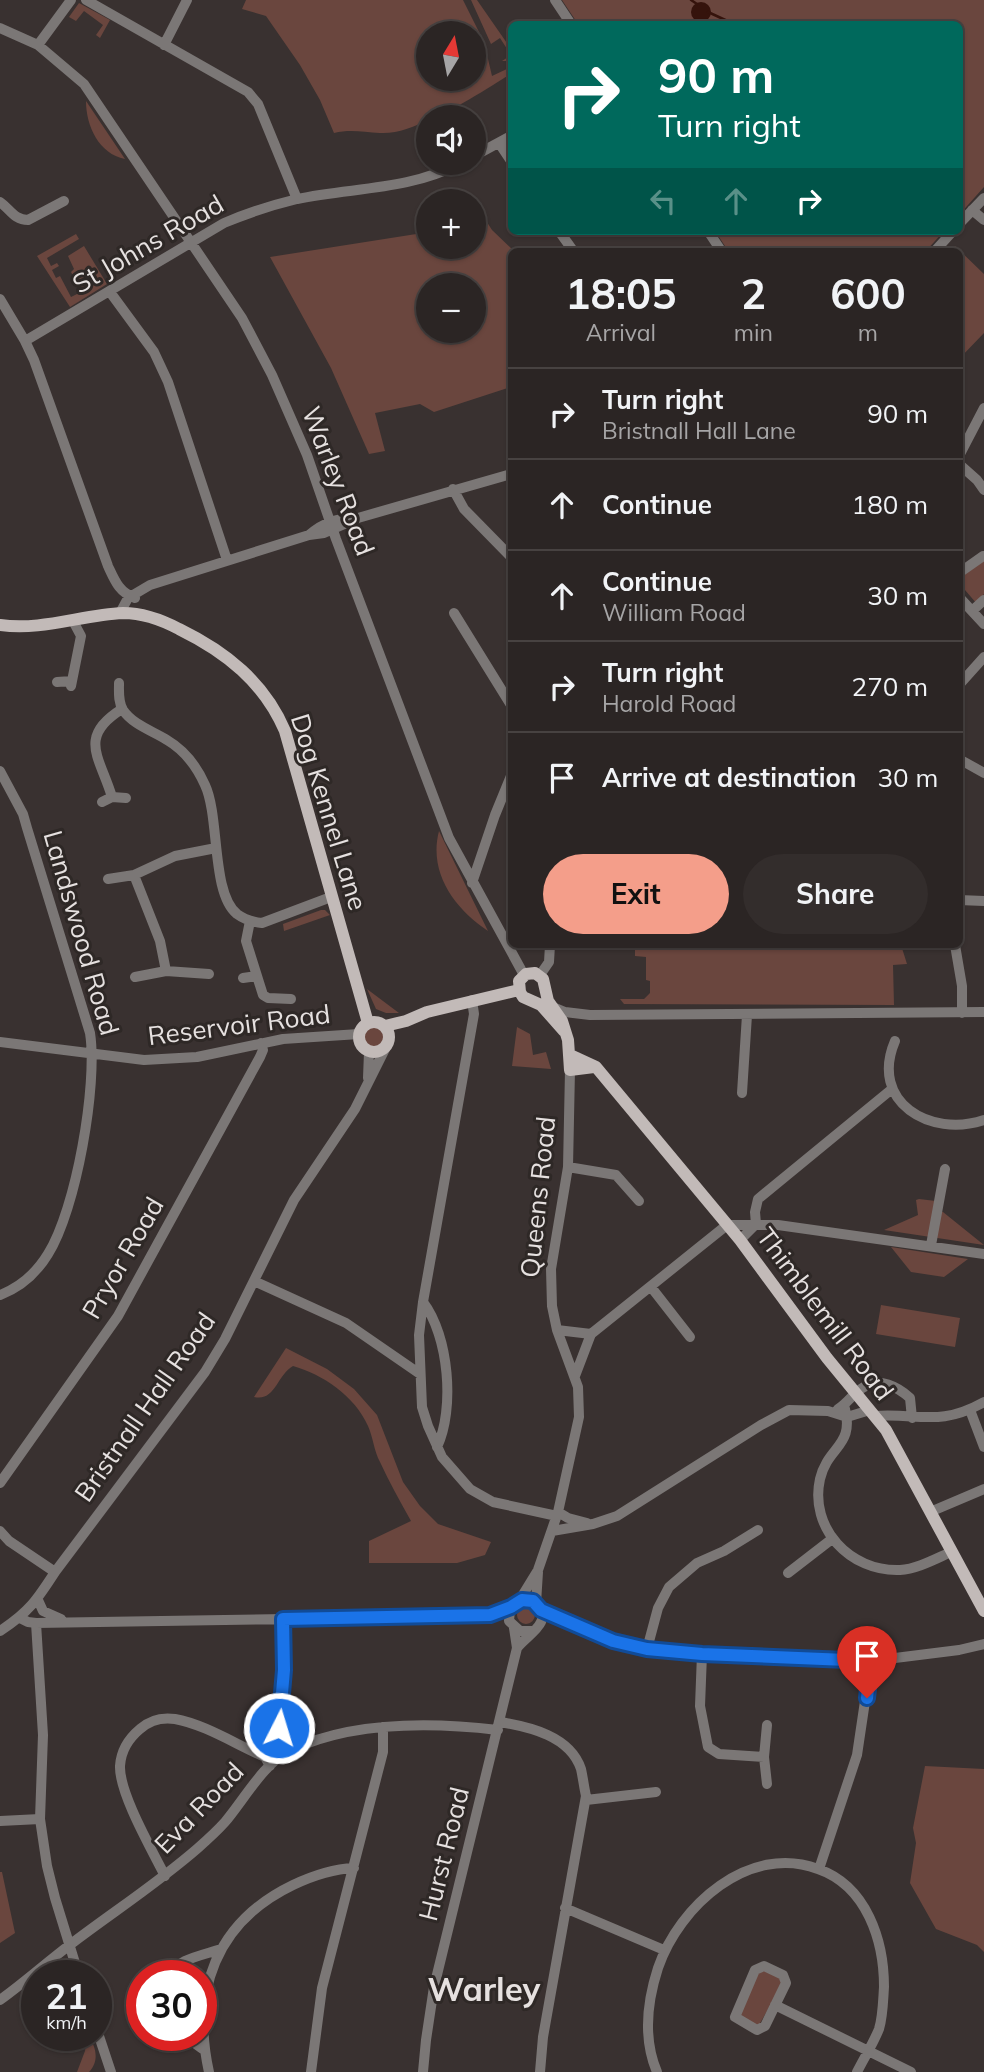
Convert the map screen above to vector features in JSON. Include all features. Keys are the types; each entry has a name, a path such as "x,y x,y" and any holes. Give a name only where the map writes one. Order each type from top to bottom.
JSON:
{"main road":[{"name":"Dog Kennel Lane","path":"0,625 38,627 120,613 136,614 157,619 201,639 242,668 276,710 285,731 368,1023"},
{"path":"564,1031 534,1000 523,997 519,990 519,981 524,975 540,975 545,984 548,1001 562,1021 570,1055 570,1070 596,1067"},
{"path":"534,1000 543,994 545,989"},
{"path":"385,1026 427,1012 519,990"},
{"path":"386,1048 390,1040 385,1026 376,1022 368,1023 359,1034 361,1045 369,1052 376,1053 386,1048 406,1021"},
{"name":"Thimblemill Road","path":"570,1055 596,1067 740,1240 827,1358 886,1430 984,1611"}],"street":[{"path":"38,45 71,0"},
{"path":"86,0 248,92 258,104 297,199"},
{"path":"164,45 187,0"},
{"path":"555,0 569,21"},
{"name":"Warley Road","path":"0,28 38,45 84,85 242,318 272,375 307,454 449,838 508,947"},
{"path":"486,150 508,138"},
{"path":"499,143 508,156"},
{"name":"St Johns Road","path":"26,341 191,241 244,215 297,199 406,184 430,175"},
{"path":"963,220 984,198"},
{"path":"0,202 19,219 28,220 64,201"},
{"path":"972,210 984,220"},
{"path":"938,248 949,235"},
{"path":"110,292 154,352 168,382 227,560"},
{"path":"0,299 26,341 108,566 119,588 136,596"},
{"path":"963,449 984,408"},
{"path":"963,435 969,439"},
{"path":"963,468 984,490"},
{"path":"120,613 150,585 309,535 322,524 332,526 508,475"},
{"path":"453,489 464,509 508,554"},
{"path":"963,570 983,556"},
{"path":"136,596 136,614"},
{"path":"972,611 984,600"},
{"path":"963,601 984,624"},
{"path":"454,613 508,700"},
{"path":"57,682 71,683 82,636 73,621"},
{"path":"963,681 984,657"},
{"path":"119,683 122,709 138,724 169,741 195,767 206,786 213,813 216,848 230,906 237,914 250,921 262,923 331,897"},
{"path":"122,709 105,720 96,734 95,752 107,800 126,797"},
{"path":"963,761 984,774"},
{"name":"Landswood Road","path":"0,771 19,806 27,828 90,1033 91,1055 86,1125 74,1181 58,1234 47,1256 32,1275 20,1285 0,1294"},
{"path":"472,883 508,783"},
{"path":"108,880 134,875 175,856 216,848"},
{"path":"134,875 160,941 166,971"},
{"path":"963,900 984,901"},
{"path":"250,921 246,941 263,995 268,999 291,999"},
{"name":"Warley Road","path":"509,948 524,975"},
{"path":"540,975 549,962 550,948"},
{"path":"956,948 962,986 962,1013"},
{"path":"135,977 166,971 209,974"},
{"path":"243,978 257,976"},
{"path":"472,1000 474,1014 423,1302 419,1335 422,1407 437,1447 452,1470 470,1489 493,1502 558,1514 593,1524"},
{"path":"553,1007 565,1012 590,1015 984,1012"},
{"path":"564,1031 590,1015"},
{"path":"742,1093 747,1015"},
{"name":"Reservoir Road","path":"0,1042 144,1060 216,1054 283,1039 359,1034"},
{"path":"895,1041 890,1060 892,1089 901,1103 925,1120 951,1126 984,1119"},
{"name":"Pryor Road","path":"0,1483 118,1316 260,1057 263,1051 261,1043"},
{"name":"Bristnall Hall Road","path":"0,1631 20,1618 39,1614 55,1572 205,1372 225,1339 294,1200 355,1109 386,1048"},
{"name":"Bristnall Hall Road","path":"368,1084 369,1052"},
{"name":"Queens Road","path":"515,1604 538,1570 558,1514 579,1418 580,1402 575,1376 557,1331 552,1306 551,1269 568,1167 570,1070"},
{"path":"740,1240 756,1224 758,1199 892,1089"},
{"path":"568,1167 616,1175 639,1201"},
{"path":"931,1245 945,1169"},
{"path":"575,1376 591,1335 727,1225 756,1224 984,1254"},
{"path":"254,1280 345,1323 420,1374"},
{"path":"651,1287 690,1337"},
{"path":"423,1302 437,1332 448,1385 444,1430 437,1447"},
{"path":"557,1331 591,1335"},
{"path":"828,1411 844,1405 862,1387 881,1383 895,1387 910,1398 911,1418"},
{"path":"552,1531 593,1524 617,1516 758,1420 789,1410 828,1411 847,1418 872,1413 936,1419 970,1410 984,1402"},
{"path":"844,1405 847,1433 831,1455 820,1478 818,1500 822,1521 832,1539 859,1562 880,1569 902,1570 951,1552"},
{"path":"970,1410 984,1447"},
{"path":"886,1430 911,1418"},
{"path":"930,1512 984,1489"},
{"path":"647,1649 657,1608 669,1587 697,1563 754,1533 746,1523"},
{"path":"0,1531 9,1541 55,1572"},
{"path":"788,1573 832,1539"},
{"name":"Queens Road","path":"538,1570 539,1607"},
{"path":"20,1618 39,1614 74,1622 490,1615 530,1600 568,1622 613,1641 647,1649 871,1661 960,1650 984,1644"},
{"path":"512,1625 515,1604"},
{"path":"535,1628 542,1619 539,1607"},
{"path":"39,1614 43,1735 40,1819 47,1866 74,1960"},
{"path":"490,1615 522,1632 568,1622"},
{"path":"279,1751 284,1670 283,1619"},
{"name":"Hurst Road","path":"423,2072 435,1987 517,1648 512,1625"},
{"name":"Hurst Road","path":"517,1648 535,1628"},
{"path":"702,1654 700,1706 708,1747 719,1754 764,1756"},
{"path":"819,1869 858,1755 871,1661"},
{"path":"165,1876 122,1780 122,1755 125,1744 132,1735 160,1718 173,1719 188,1722 268,1761"},
{"path":"767,1725 764,1756 767,1784"},
{"name":"Eva Road","path":"0,2000 69,1945 165,1876 224,1823 268,1761 279,1751 337,1735 383,1727 499,1726 541,1731 566,1748 580,1766 586,1800 543,2037 540,2072"},
{"path":"311,2072 323,1988 383,1752 383,1727"},
{"path":"586,1800 656,1792"},
{"path":"0,1821 40,1819"},
{"path":"657,2072 651,2058 647,2018 664,1950 676,1930 705,1897 739,1874 762,1866 793,1863 819,1869 853,1893 868,1913 878,1936 884,1968 880,2028 857,2072"},
{"path":"216,1960 230,1933 263,1901 303,1880 337,1869 354,1868"},
{"path":"565,1908 664,1950"},
{"path":"190,1960 221,1949"},
{"path":"764,1966 785,1978 786,1983 775,2005 762,2028 757,2030 735,2017 759,1967 764,1966"},
{"path":"775,2005 911,2072"},
{"path":"102,2051 107,2070"},
{"path":"204,2051 209,2072"}],"shaded area":[{"path":"246,0 463,0 474,21 416,21 416,91 482,91 459,105 416,105 416,125 405,130 386,133 334,133 320,100 300,65 266,16 242,9"},
{"path":"471,0 477,0 508,45 508,50 500,38 491,44 486,33 486,21 481,21"},
{"path":"562,0 984,0 984,187 963,211 963,21 576,21"},
{"path":"79,3 110,20 100,38 96,35 103,25 84,11 76,21 69,17"},
{"path":"697,3 705,3 710,8 710,16 705,21 697,21 692,16 692,8"},
{"path":"486,50 492,76 508,68 508,76 486,89"},
{"path":"86,101 125,159 108,151 96,138 88,120"},
{"path":"486,221 511,248 508,248 508,388 434,412 420,404 375,413 385,451 369,454 331,368 270,257 416,234 416,259 486,259"},
{"path":"76,234 79,239 47,258 51,266 57,263 59,266 52,270 56,278 60,276 71,297 81,292 71,272 74,269 68,256 84,246 107,284 70,307 37,256"},
{"path":"718,235 940,235 929,248 726,248"},
{"path":"963,254 984,274 984,333 963,355"},
{"path":"984,560 984,594 977,604 963,588 963,576"},
{"path":"439,831 488,931 465,912 447,888 437,861"},
{"path":"321,910 330,915 284,931 283,924"},
{"path":"635,948 902,948 907,964 893,965 894,1005 624,1004 620,999 644,999 650,993 650,981 646,980 646,957 635,956"},
{"path":"367,989 399,1013 386,1013 376,1009"},
{"path":"370,1027 378,1027 384,1037 378,1047 370,1047 364,1041 364,1033"},
{"path":"517,1027 530,1034 533,1055 546,1052 551,1069 512,1066"},
{"path":"916,1200 936,1201 935,1210 943,1212 984,1245 884,1230 918,1215"},
{"path":"891,1247 968,1259 944,1277 911,1272"},
{"path":"881,1305 960,1318 955,1347 876,1334"},
{"path":"286,1348 327,1369 354,1389 377,1415 403,1482 420,1506 438,1524 491,1542 485,1555 457,1563 369,1563 369,1541 411,1521 378,1458 370,1430 362,1415 336,1388 293,1366 267,1396 254,1397"},
{"path":"526,1606 532,1609 535,1615 532,1621 526,1624 520,1621 517,1615 520,1609"},
{"path":"925,1766 984,1769 984,1952 977,1945 936,1929 910,1883 916,1843 913,1828"},
{"path":"0,1872 15,1933 0,1943"},
{"path":"762,1970 780,1976 782,1985 759,2025 742,2021 739,2009 756,1975"},
{"path":"85,2051 95,2051 95,2063 89,2072 77,2072"}],"waterway":[{"path":"691,0 697,4"},
{"path":"708,12 728,21"}],"district":[{"name":"Warley","path":"484,1989"}],"route":[{"path":"279,1728 284,1670 283,1619 490,1615 526,1599 533,1601 541,1610 613,1641 647,1649 871,1661 867,1698"}]}
